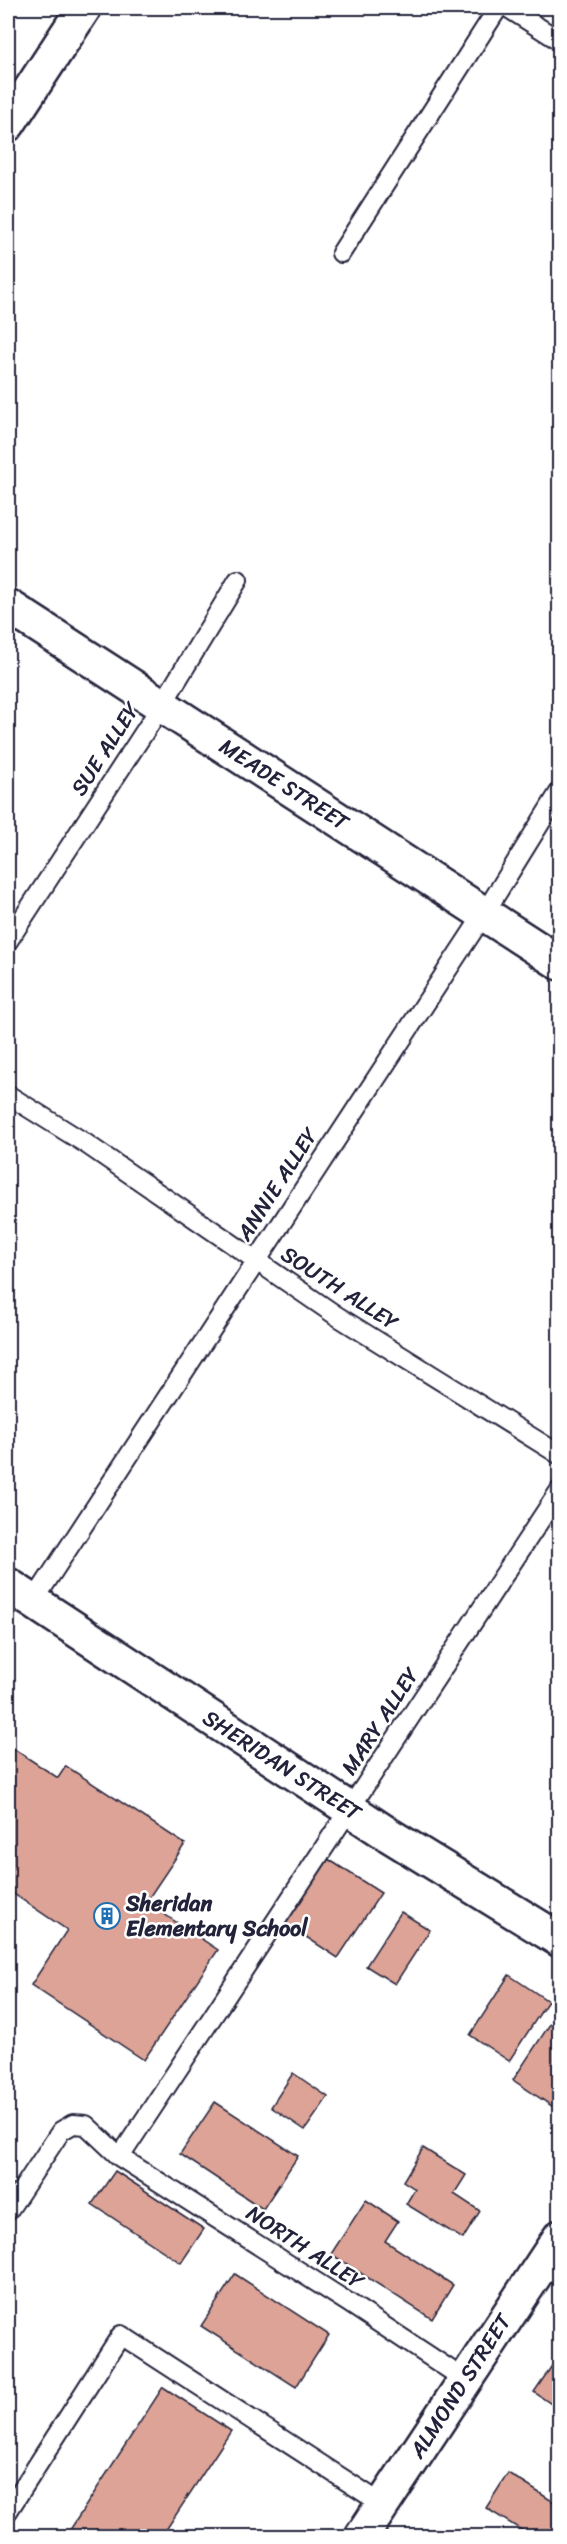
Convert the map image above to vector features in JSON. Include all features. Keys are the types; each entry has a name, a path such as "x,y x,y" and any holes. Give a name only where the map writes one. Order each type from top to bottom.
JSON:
{"street":[{"path":"8,124 84,8"},
{"name":"MEADE STREET","path":"8,606 560,963"},
{"name":"SHERIDAN STREET","path":"20,1594 351,1809 560,1940"},
{"name":"ALMOND STREET","path":"362,2536 560,2236"}],"lane":[{"path":"340,253 498,8"},
{"path":"508,8 560,41"},
{"name":"SUE ALLEY","path":"8,941 162,705 238,580"},
{"name":"ANNIE ALLEY","path":"20,1594 255,1261 484,914 560,791"},
{"name":"SOUTH ALLEY","path":"8,1095 85,1143 337,1316 560,1455"},
{"name":"MARY ALLEY","path":"120,2157 171,2076 351,1809 560,1490"},
{"name":"NORTH ALLEY","path":"8,2211 61,2131 73,2124 86,2125 120,2157 349,2302 464,2379"},
{"path":"8,2511 121,2335 382,2505"}],"building":[{"name":"Sheridan Elementary School","path":"8,1745 58,1778 66,1766 185,1844 146,1902 218,1950 144,2060 31,1985 67,1930 8,1890"},
{"path":"328,1859 381,1893 338,1958 285,1923"},
{"path":"401,1912 430,1930 395,1984 366,1966"},
{"path":"509,1975 548,2001 509,2061 470,2035"},
{"path":"550,2024 560,2030 558,2110 513,2080"},
{"path":"293,2073 328,2097 305,2130 271,2107"},
{"path":"215,2102 298,2156 263,2209 180,2154"},
{"path":"423,2148 466,2175 454,2194 480,2211 463,2239 406,2204 415,2189 403,2181"},
{"path":"115,2171 204,2229 181,2263 92,2204"},
{"path":"366,2200 398,2221 385,2241 453,2285 432,2319 331,2254"},
{"path":"235,2274 329,2335 296,2387 201,2326"},
{"path":"560,2354 560,2410 534,2392"},
{"path":"163,2387 231,2431 162,2536 66,2536"},
{"path":"508,2473 560,2506 560,2536 531,2536 486,2508"}],"place":[{"name":"Sheridan Elementary School","path":"107,1916"}]}
